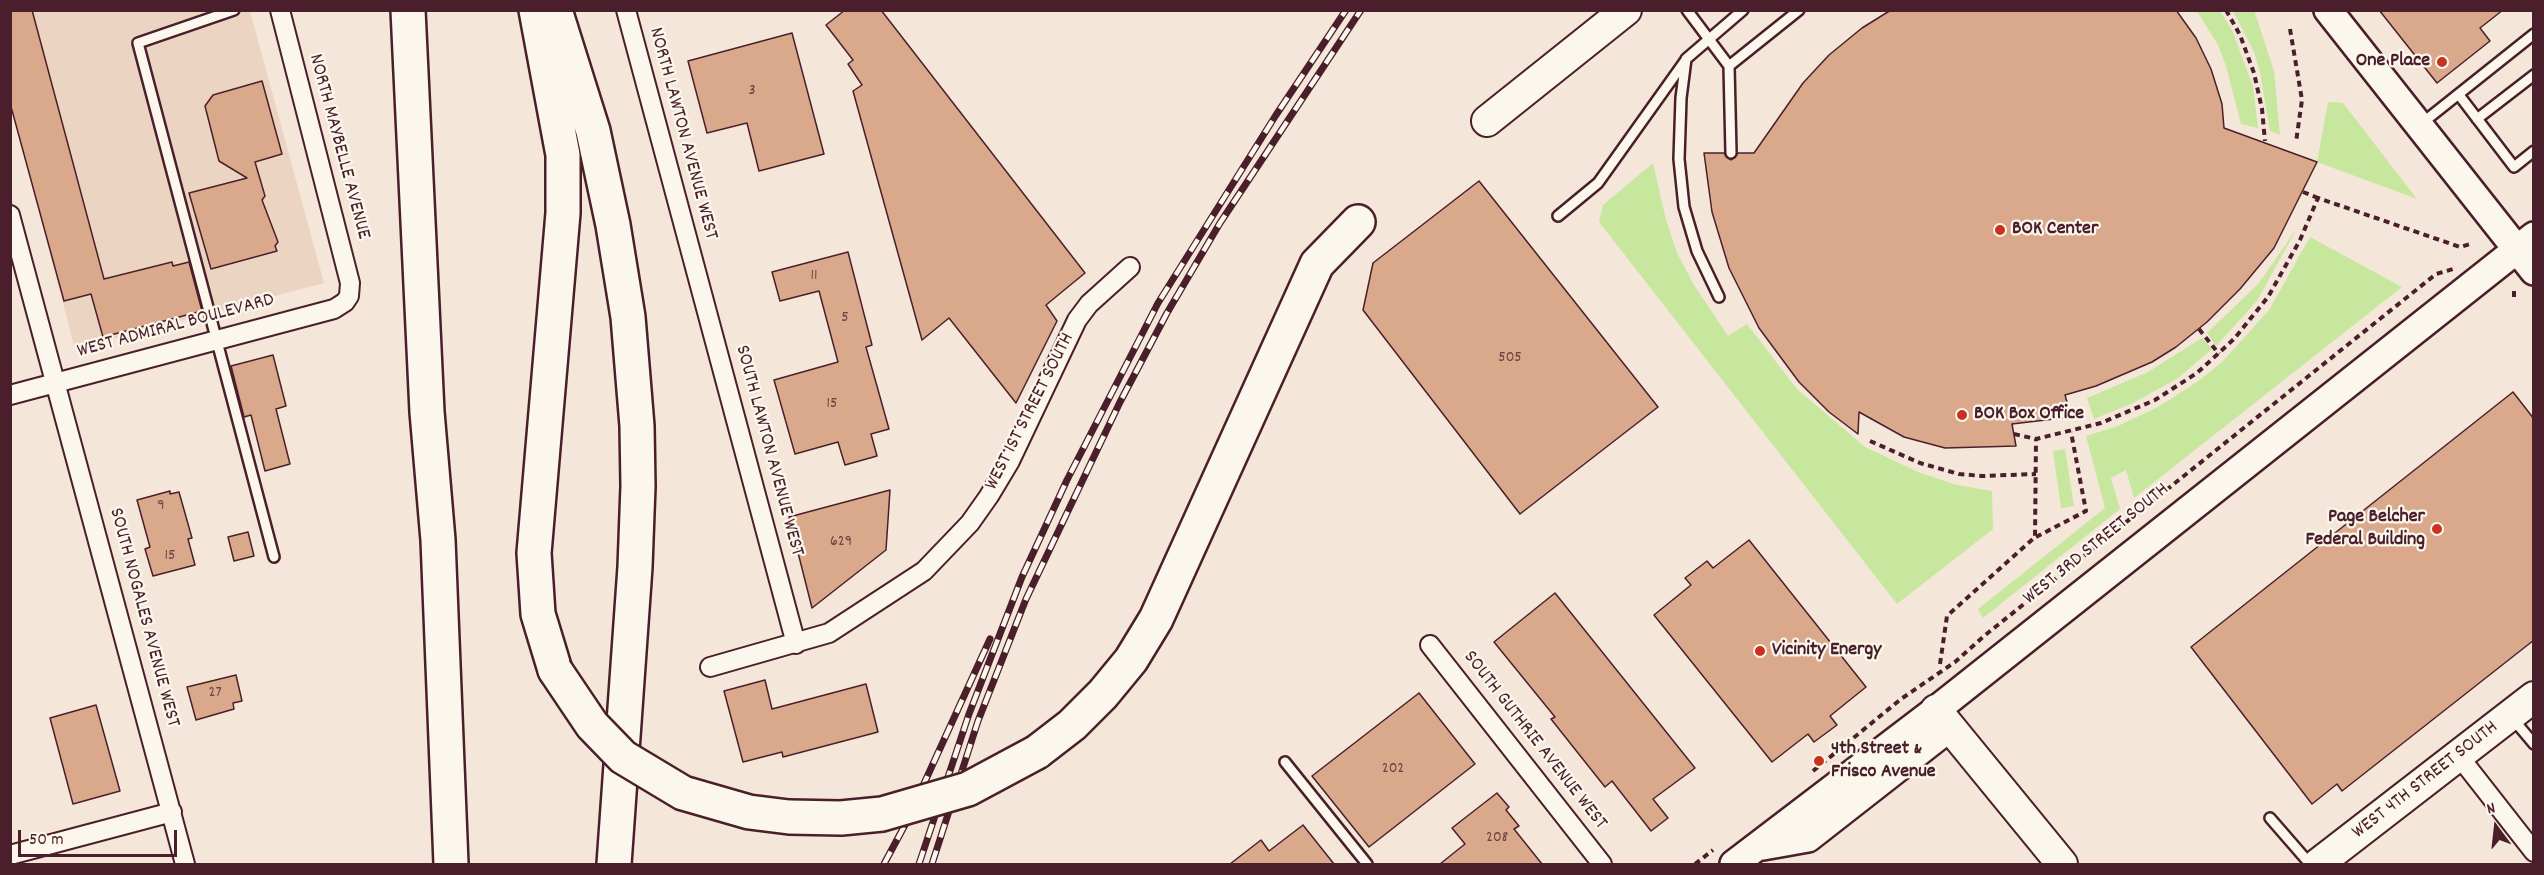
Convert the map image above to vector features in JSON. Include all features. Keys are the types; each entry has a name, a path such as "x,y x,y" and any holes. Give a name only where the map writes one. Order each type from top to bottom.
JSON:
{"highway":[{"path":"408,10 427,412 438,540 451,864"},
{"path":"536,10 563,154 563,213 534,553 538,614 555,670 592,725 623,757 683,793 749,812 789,817 841,818 882,814 968,789 1037,752 1072,725 1103,694 1131,660 1156,619 1317,264 1358,222"},
{"path":"555,10 593,131 611,215 628,317 637,426 635,567 614,864"}],"main road":[{"path":"1487,121 1626,10"},
{"path":"2328,10 2420,126 2528,252"},
{"name":"WEST 3RD STREET SOUTH","path":"1728,854 1756,848 1943,718 2528,252"},
{"name":"WEST 4TH STREET SOUTH","path":"2318,864 2534,697"},
{"path":"1943,718 2062,864"}],"street":[{"name":"NORTH MAYBELLE AVENUE","path":"280,10 350,282 349,296"},
{"name":"NORTH LAWTON AVENUE WEST","path":"626,10 695,270"},
{"name":"SOUTH NOGALES AVENUE WEST","path":"10,215 186,864"},
{"name":"WEST 1ST STREET SOUTH","path":"710,668 829,633 924,571 970,523 1010,460 1077,320 1089,304 1130,267"},
{"name":"SOUTH LAWTON AVENUE WEST","path":"695,270 796,644"},
{"name":"WEST ADMIRAL BOULEVARD","path":"10,395 334,309 349,296"},
{"name":"SOUTH GUTHRIE AVENUE WEST","path":"1430,645 1602,864"},
{"path":"2458,755 2534,852"},
{"path":"10,855 172,812"}],"lane":[{"path":"234,10 138,43 274,557"},
{"path":"1687,10 1729,66 1731,153"},
{"path":"1558,216 1598,183 1686,59 1743,10"},
{"path":"1729,66 1799,10"},
{"path":"2420,126 2534,34"},
{"path":"1686,59 1681,98 1679,159 1684,207 1697,250 1719,297"},
{"path":"2477,119 2534,75"},
{"path":"2459,95 2514,167 2534,152"},
{"path":"2510,715 2534,744"},
{"path":"1285,762 1367,864"},
{"path":"2270,818 2310,864"}],"path":[{"path":"2226,10 2244,44 2254,73 2262,109 2265,141"},
{"path":"2290,29 2302,100 2296,142"},
{"path":"2302,192 2460,247 2469,244"},
{"path":"2014,434 2036,439 2101,423 2156,400 2197,373 2219,354 2251,320 2268,297 2300,240 2318,198"},
{"name":"WEST 3RD STREET SOUTH","path":"1811,773 1901,699 1954,662 1983,636 2436,274 2464,266"},
{"path":"2514,291 2514,298"},
{"path":"2199,329 2219,354"},
{"path":"1940,664 1947,616 2035,537 2086,511 2071,432"},
{"path":"2035,537 2036,439"},
{"path":"1870,441 1920,463 1959,474 1982,476 2036,474"},
{"path":"1695,864 1728,854"}],"shaded area":[{"path":"10,11 250,11 324,283 75,349 11,106"}],"green space":[{"path":"2197,11 2220,11 2232,30 2253,86 2258,128 2241,124 2226,66 2218,45"},
{"path":"2233,11 2254,11 2255,13 2274,71 2280,135 2270,131 2260,72 2254,52"},
{"path":"2328,102 2343,103 2417,199 2317,162"},
{"path":"1653,163 1666,220 1677,253 1694,285 1728,336 1747,324 1797,389 1865,447 1918,472 1957,485 1992,491 1993,529 1897,604 1599,222 1603,205"},
{"path":"2297,228 2257,301 2216,346 2207,333 2259,283"},
{"path":"2310,237 2402,287 2134,498 2126,470 2111,478 2120,509 1983,618 1978,609 2105,508 2086,436 2118,426 2158,407 2200,380 2223,361 2269,310"},
{"path":"2202,338 2212,349 2178,378 2133,403 2094,419 2087,398 2148,372"},
{"path":"2065,449 2074,506 2061,508 2053,451"}],"building":[{"path":"10,10 32,10 104,279 172,262 173,266 189,262 202,311 103,337 91,294 64,301 10,103"},
{"path":"845,10 881,10 1085,273 1046,305 1057,321 1016,403 949,318 922,340 853,91 862,85 848,64 853,60 826,25"},
{"name":"BOK Center","path":"1891,10 2176,10 2196,38 2211,69 2222,104 2224,128 2317,162 2274,248 2240,289 2207,322 2176,347 2152,362 2096,386 2065,395 2071,417 2012,424 2016,446 1945,448 1904,437 1859,412 1858,434 1829,412 1799,382 1759,328 1729,268 1712,212 1704,153 1724,153 1731,160 1738,153 1754,153 1803,83 1829,55 1862,28"},
{"name":"One Place","path":"2379,10 2503,10 2480,28 2490,41 2437,83"},
{"path":"792,33 824,154 759,171 747,123 707,133 688,61"},
{"path":"262,81 282,154 255,162 265,196 262,200 278,242 275,246 277,251 211,269 189,193 247,178 219,161 205,106 213,95"},
{"path":"1479,181 1658,407 1520,514 1363,310 1373,263"},
{"path":"848,252 872,345 866,347 889,429 871,434 877,456 845,465 838,442 795,454 774,380 838,362 819,291 780,301 772,272"},
{"path":"273,355 286,406 276,409 290,464 265,471 251,415 244,417 231,366"},
{"name":"Page Belcher Federal Building","path":"2513,392 2534,419 2534,640 2342,791 2337,784 2312,804 2191,647"},
{"path":"890,490 886,550 812,608 789,517"},
{"path":"170,491 170,494 179,492 192,538 188,539 195,565 153,576 145,549 150,547 137,500"},
{"path":"248,532 254,556 234,561 228,537"},
{"name":"Vicinity Energy","path":"1749,540 1866,687 1830,716 1837,725 1814,742 1808,734 1772,762 1654,615 1691,585 1685,578 1707,561 1713,568"},
{"path":"1555,593 1695,768 1653,799 1668,818 1651,831 1612,781 1605,787 1551,719 1555,717 1494,642"},
{"path":"236,675 242,701 233,703 234,709 196,720 187,687"},
{"path":"765,680 772,709 866,684 878,732 783,757 782,752 743,762 724,691"},
{"path":"1419,693 1475,764 1369,847 1312,776"},
{"path":"96,705 120,791 73,804 50,718"},
{"path":"1497,793 1509,807 1506,810 1519,826 1514,829 1542,864 1440,864 1465,844 1452,828"},
{"path":"1303,825 1334,864 1230,864 1261,840 1269,851"}],"railway":[{"path":"919,864 969,714 1022,577 1067,480 1158,303 1276,115 1346,10"},
{"path":"932,864 978,721 1026,599 1120,402 1167,313 1220,223 1361,10"},
{"path":"884,864 906,823 990,639"}],"place":[{"name":"One Place","path":"2442,62"},
{"name":"BOK Center","path":"2000,230"},
{"name":"BOK Box Office","path":"1962,415"},
{"name":"Page Belcher Federal Building","path":"2437,529"},
{"name":"Vicinity Energy","path":"1760,651"},
{"name":"4th Street & Frisco Avenue","path":"1819,761"}]}
